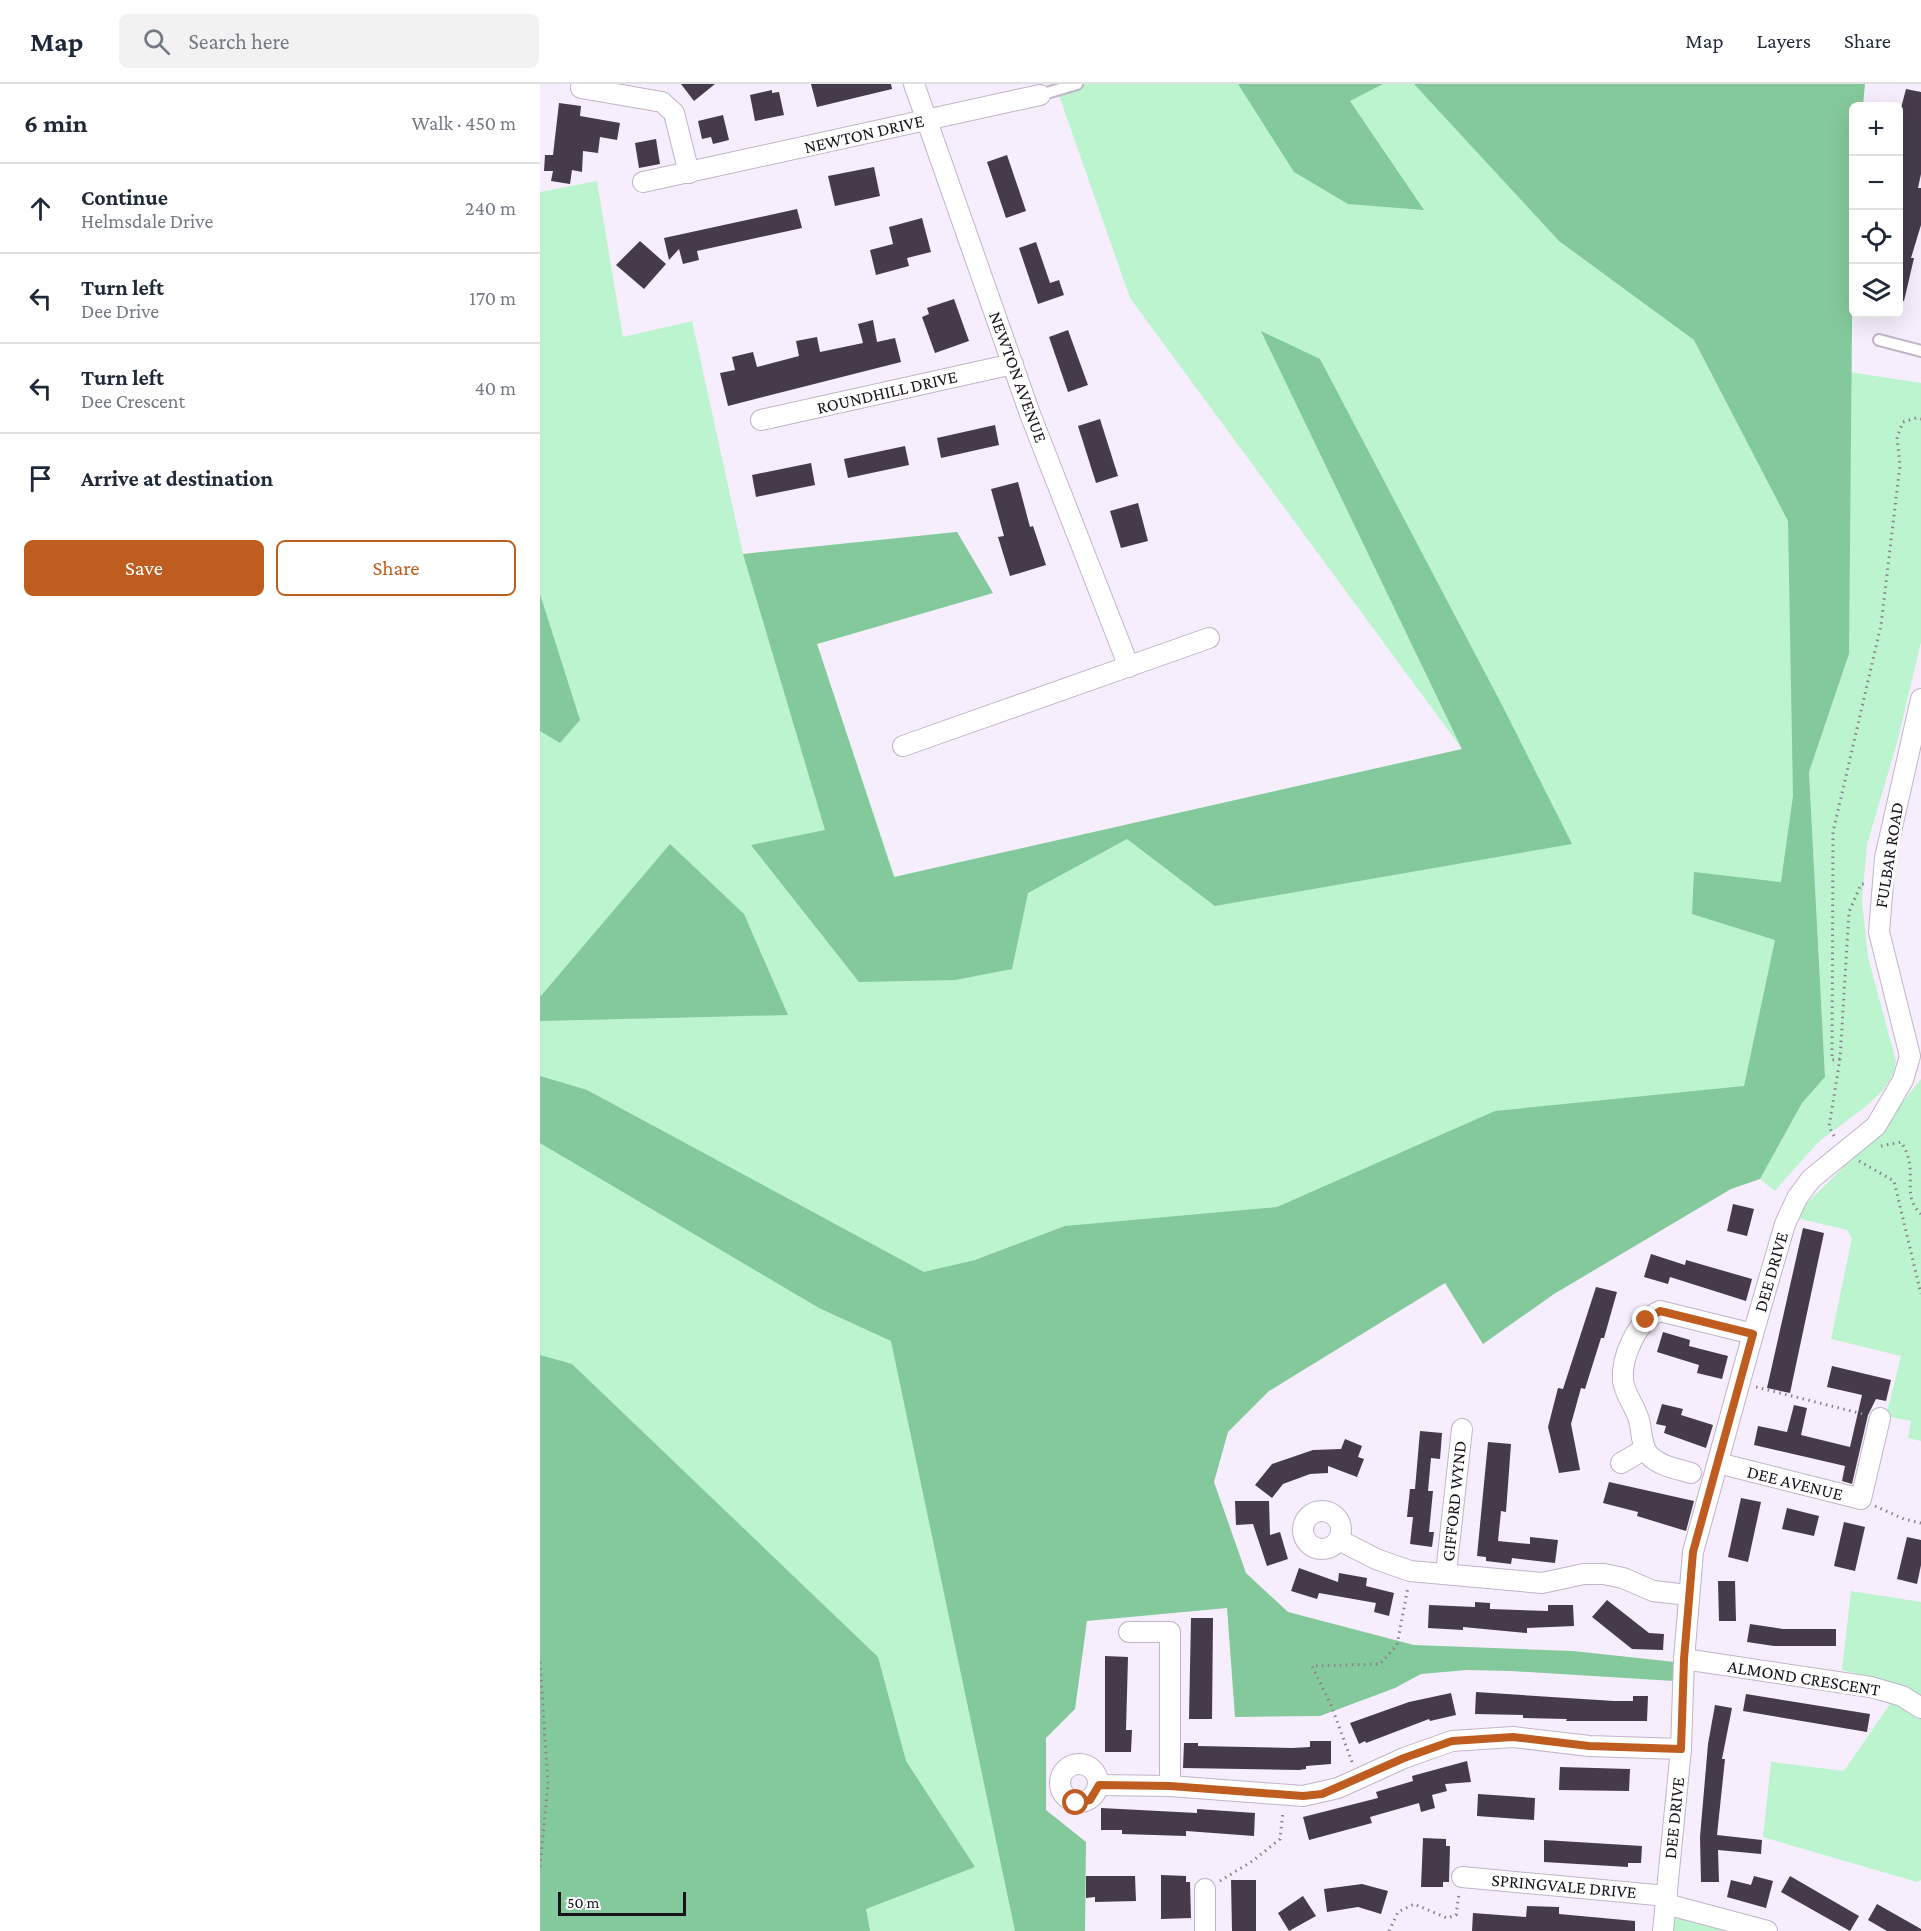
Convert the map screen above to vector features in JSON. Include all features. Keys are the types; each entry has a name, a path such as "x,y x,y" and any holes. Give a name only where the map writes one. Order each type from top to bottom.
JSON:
{"street":[{"name":"NEWTON AVENUE","path":"914,84 1034,425 1130,666"},
{"path":"581,88 662,102 674,113 689,173"},
{"name":"NEWTON DRIVE","path":"643,183 1040,95"},
{"name":"ROUNDHILL DRIVE","path":"760,420 1013,364"},
{"path":"903,746 1209,638"},
{"name":"FULBAR ROAD","path":"1903,1080 1911,1056 1878,932 1881,884 1915,746 1921,699"},
{"name":"DEE DRIVE","path":"1664,1931 1681,1749 1684,1659 1693,1552 1753,1334 1785,1224 1797,1198 1812,1179 1876,1126 1903,1080"},
{"path":"1691,1473 1659,1462 1645,1449 1637,1415 1626,1393 1623,1370 1633,1342 1646,1320 1660,1311 1753,1334"},
{"name":"DEE AVENUE","path":"1718,1463 1861,1499 1880,1418"},
{"name":"GIFFORD WYND","path":"1446,1573 1462,1429"},
{"path":"1621,1463 1645,1449"},
{"name":"GIFFORD WYND","path":"1339,1540 1376,1559 1410,1570 1542,1583 1584,1574 1604,1574 1623,1578 1653,1591 1688,1595"},
{"path":"1129,1632 1170,1632 1170,1786"},
{"name":"ALMOND CRESCENT","path":"1684,1659 1871,1687 1902,1696 1921,1708"},
{"path":"1099,1785 1170,1786 1281,1795 1322,1794 1430,1748 1481,1738 1513,1737 1589,1746 1681,1749"},
{"name":"SPRINGVALE DRIVE","path":"1462,1877 1666,1900 1767,1931"},
{"path":"1205,1889 1205,1931"}],"lane":[{"path":"1040,95 1077,84"},
{"path":"1878,340 1921,351"}],"path":[{"path":"1840,1059 1832,1060 1833,832 1881,625 1900,465 1897,437 1903,422 1916,418 1921,419"},
{"path":"1881,884 1862,884 1849,912 1840,1059 1829,1127 1843,1153 1894,1181 1921,1294"},
{"path":"1873,1150 1889,1143 1901,1142 1912,1153 1916,1166 1912,1196 1921,1214"},
{"path":"1740,1383 1880,1418"},
{"path":"1861,1499 1904,1519 1921,1523"},
{"path":"1359,1779 1331,1705 1312,1666 1380,1664 1397,1645 1408,1590"},
{"path":"540,1662 548,1784 540,1867"},
{"path":"1205,1889 1254,1860 1280,1839 1281,1795"},
{"path":"1389,1931 1398,1912 1414,1904 1447,1918 1456,1915 1462,1877"}],"green space":[{"path":"1055,84 1859,84 1855,102 1849,102 1849,169 1799,801 1773,1088 1040,1329 1039,1931 540,1931 540,192 597,181 623,337 692,321 743,554 957,532 993,593 817,644 895,877 1462,749 1130,298"},
{"path":"1238,84 1383,84 1350,101 1424,210 1348,204 1294,172"},
{"path":"1414,84 1865,84 1863,102 1849,102 1849,318 1852,318 1849,654 1809,772 1825,1077 1802,1103 1760,1179 1731,1189 1554,1294 1483,1344 1445,1283 1269,1391 1228,1432 1214,1482 1246,1573 1288,1612 1414,1645 1573,1651 1675,1662 1674,1681 1467,1670 1421,1674 1395,1688 1320,1716 1235,1717 1227,1608 1087,1621 1075,1709 1046,1738 1046,1810 1086,1842 1085,1931 1015,1931 891,1341 819,1308 540,1143 540,1076 587,1090 924,1272 975,1260 1065,1226 1277,1207 1495,1111 1744,1086 1775,940 1692,914 1694,872 1781,882 1793,796 1788,521 1694,340 1559,241"},
{"path":"1261,331 1320,359 1503,707 1572,844 1215,906 1127,839 1028,893 1012,969 955,980 859,982 751,845 825,830 743,554 957,532 993,593 817,644 894,877 1462,749"},
{"path":"1850,372 1921,383 1921,642 1898,739 1867,845 1862,900 1868,957 1896,1061 1893,1074 1876,1097 1815,1146 1775,1191 1760,1179 1802,1103 1825,1077 1809,772 1849,654"},
{"path":"540,594 580,720 560,743 540,731"},
{"path":"670,844 744,914 788,1015 540,1021 540,997"},
{"path":"1921,1079 1921,1441 1908,1438 1911,1421 1886,1416 1901,1356 1831,1339 1852,1238 1847,1230 1793,1217 1879,1132"},
{"path":"540,1355 572,1364 878,1657 906,1761 975,1867 866,1909 870,1931 540,1931"},
{"path":"1851,1591 1921,1602 1921,1880 1917,1882 1763,1837 1771,1762 1844,1771 1903,1685 1842,1670"},
{"path":"1675,1911 1737,1931 1672,1931"}],"building":[{"path":"681,84 715,84 694,101"},
{"path":"811,84 891,84 892,89 817,107"},
{"path":"1906,89 1921,92 1921,174 1918,188 1921,188 1921,225 1911,258 1914,258 1904,301 1903,301 1903,102"},
{"path":"772,90 772,93 779,92 784,115 755,121 750,95"},
{"path":"559,103 581,106 580,116 620,123 617,140 600,137 598,153 583,151 582,172 572,170 570,184 551,181 553,171 544,171 545,155 553,155"},
{"path":"723,115 729,140 713,144 711,137 702,139 698,121"},
{"path":"656,139 660,164 639,168 635,143"},
{"path":"1007,155 1026,211 1006,218 987,162"},
{"path":"874,167 880,196 835,206 828,176"},
{"path":"797,209 802,228 697,251 699,260 683,264 679,249 669,260 664,238"},
{"path":"922,218 931,252 907,258 909,266 876,275 870,250 893,244 889,227"},
{"path":"640,241 666,264 644,289 616,265"},
{"path":"1036,242 1050,283 1059,280 1064,295 1038,304 1019,248"},
{"path":"954,299 969,341 935,353 922,317 929,314 927,308"},
{"path":"873,320 877,342 895,338 901,362 728,406 720,373 735,370 732,357 753,352 757,367 799,356 796,341 817,337 820,352 863,343 858,324"},
{"path":"1068,330 1088,385 1068,392 1049,337"},
{"path":"1100,419 1118,476 1096,483 1078,426"},
{"path":"995,425 999,445 941,458 937,438"},
{"path":"905,446 909,465 848,478 844,459"},
{"path":"811,463 815,485 756,497 752,475"},
{"path":"1018,482 1030,527 1033,526 1046,565 1010,576 998,537 1004,536 991,489"},
{"path":"1138,503 1148,541 1121,548 1110,511"},
{"path":"1733,1204 1754,1209 1747,1236 1727,1231"},
{"path":"1803,1228 1824,1233 1790,1393 1767,1388"},
{"path":"1651,1254 1685,1265 1686,1260 1752,1279 1746,1301 1670,1277 1668,1284 1644,1277"},
{"path":"1596,1287 1617,1292 1604,1338 1601,1338 1585,1389 1581,1388 1571,1424 1580,1470 1559,1473 1548,1427 1558,1388 1563,1389"},
{"path":"1663,1332 1690,1340 1689,1346 1728,1356 1722,1379 1697,1373 1699,1365 1657,1352"},
{"path":"1832,1366 1891,1380 1886,1401 1876,1399 1868,1415 1852,1484 1842,1481 1845,1466 1754,1445 1758,1426 1787,1432 1794,1405 1807,1408 1801,1435 1850,1447 1862,1395 1827,1387"},
{"path":"1662,1404 1683,1409 1681,1415 1713,1425 1706,1448 1664,1433 1666,1426 1656,1424"},
{"path":"1420,1431 1442,1433 1440,1459 1431,1458 1428,1491 1433,1491 1429,1532 1434,1532 1432,1547 1410,1544 1413,1517 1407,1517 1410,1489 1415,1489"},
{"path":"1345,1439 1362,1446 1358,1457 1364,1459 1357,1477 1328,1466 1328,1473 1310,1474 1283,1484 1272,1498 1255,1485 1272,1464 1313,1450 1341,1449"},
{"path":"1488,1442 1511,1444 1506,1512 1501,1511 1498,1541 1530,1544 1530,1537 1558,1540 1555,1563 1512,1558 1511,1564 1486,1561 1486,1557 1477,1556"},
{"path":"1609,1482 1694,1501 1686,1531 1637,1516 1638,1512 1603,1503"},
{"path":"1741,1498 1761,1502 1748,1562 1728,1557"},
{"path":"1235,1501 1269,1501 1270,1535 1280,1532 1288,1559 1267,1566 1253,1524 1236,1525"},
{"path":"1787,1508 1819,1516 1814,1536 1782,1529"},
{"path":"1844,1522 1865,1527 1855,1571 1834,1566"},
{"path":"1907,1537 1921,1540 1921,1565 1917,1584 1897,1579"},
{"path":"1299,1568 1338,1582 1339,1573 1367,1578 1366,1586 1394,1593 1389,1616 1374,1612 1376,1603 1319,1593 1317,1599 1291,1591"},
{"path":"1718,1581 1735,1581 1736,1621 1719,1621"},
{"path":"1607,1600 1649,1633 1664,1634 1663,1650 1632,1649 1592,1617"},
{"path":"1475,1602 1490,1603 1490,1609 1548,1611 1548,1605 1573,1605 1574,1626 1527,1628 1527,1633 1463,1627 1463,1630 1428,1628 1429,1605 1475,1607"},
{"path":"1191,1618 1213,1618 1212,1719 1189,1719"},
{"path":"1750,1624 1783,1629 1836,1629 1836,1646 1774,1646 1747,1642"},
{"path":"1105,1656 1128,1657 1126,1730 1132,1730 1131,1752 1105,1752"},
{"path":"1476,1692 1614,1701 1633,1701 1633,1696 1648,1696 1647,1721 1566,1721 1567,1719 1523,1718 1523,1715 1475,1714"},
{"path":"1451,1693 1456,1715 1430,1721 1429,1719 1366,1743 1365,1741 1359,1744 1350,1723 1409,1702"},
{"path":"1746,1694 1870,1714 1867,1732 1743,1711"},
{"path":"1715,1705 1732,1708 1722,1759 1725,1759 1717,1835 1762,1840 1761,1854 1718,1850 1719,1882 1701,1882 1700,1837 1708,1744"},
{"path":"1310,1741 1331,1741 1331,1764 1306,1766 1306,1769 1299,1770 1183,1768 1184,1743 1198,1743 1198,1746 1292,1748 1310,1747"},
{"path":"1467,1761 1471,1782 1445,1784 1447,1791 1432,1795 1435,1808 1421,1812 1419,1803 1370,1817 1372,1823 1309,1840 1303,1817 1378,1798 1376,1792 1413,1781 1412,1776"},
{"path":"1560,1767 1630,1769 1629,1791 1559,1790"},
{"path":"1478,1794 1535,1798 1534,1820 1477,1816"},
{"path":"1101,1808 1197,1813 1197,1809 1255,1813 1254,1836 1186,1831 1186,1836 1122,1834 1122,1830 1101,1830"},
{"path":"1423,1838 1446,1839 1446,1846 1450,1846 1449,1882 1443,1882 1443,1887 1421,1887"},
{"path":"1544,1840 1642,1846 1641,1863 1628,1863 1628,1867 1544,1862"},
{"path":"1161,1875 1186,1876 1186,1882 1190,1882 1191,1918 1161,1919"},
{"path":"1086,1876 1135,1876 1136,1901 1095,1902 1095,1897 1086,1898"},
{"path":"1754,1876 1773,1881 1766,1908 1727,1897 1731,1880 1751,1885"},
{"path":"1790,1876 1859,1916 1850,1931 1781,1892"},
{"path":"1231,1880 1256,1880 1256,1931 1232,1931"},
{"path":"1362,1884 1388,1891 1381,1914 1358,1907 1327,1912 1324,1889"},
{"path":"1303,1896 1316,1916 1289,1931 1278,1913"},
{"path":"1877,1904 1921,1931 1887,1931 1868,1920"},
{"path":"1527,1906 1559,1907 1559,1914 1635,1921 1635,1931 1472,1931 1473,1913 1526,1917"}],"route":[{"path":"1076,1803 1090,1800 1099,1785 1170,1786 1303,1796 1322,1794 1430,1748 1452,1741 1481,1738 1513,1737 1589,1746 1681,1749 1684,1659 1693,1552 1753,1334 1660,1311 1652,1314 1646,1320"}]}
